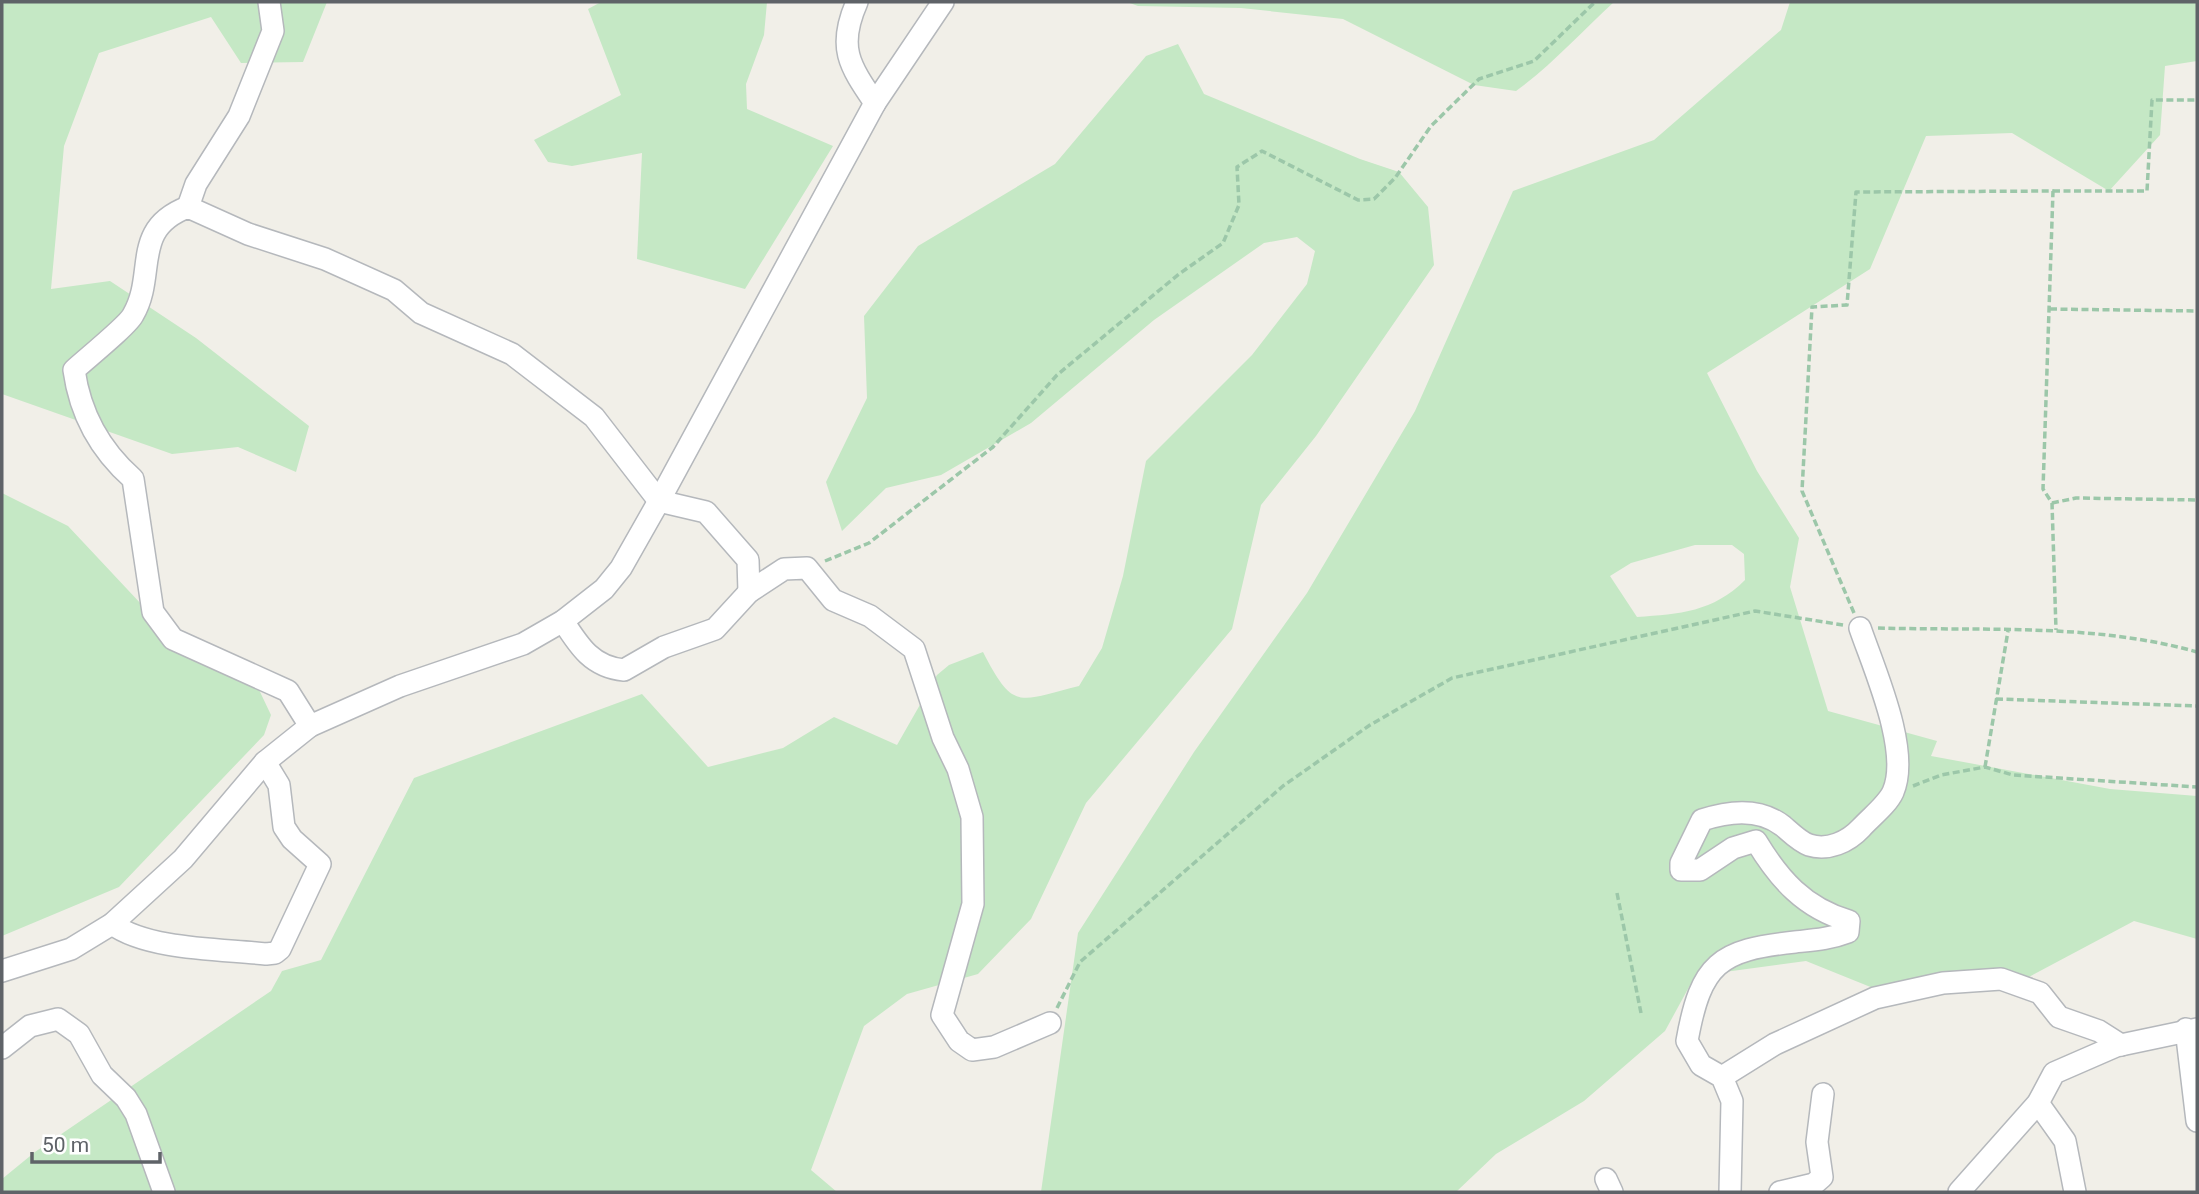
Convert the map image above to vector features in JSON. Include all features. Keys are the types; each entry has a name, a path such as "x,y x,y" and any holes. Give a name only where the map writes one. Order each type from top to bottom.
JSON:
{"street":[{"path":"188,207 196,184 239,116 273,31 269,2"},
{"path":"857,2 847,25 849,65 875,103"},
{"path":"2,971 71,949 112,924 183,859 265,762 310,726 400,687 523,643 563,621 604,589 621,568 659,501 875,103 943,2"},
{"path":"310,726 288,691 173,639 153,612 133,479 115,463 88,421 77,388 74,370 133,317 141,292 146,251 159,226 171,214 188,207 248,234 326,259 394,290 421,313 512,354 594,417 659,501 706,512 748,560 749,592"},
{"path":"563,621 584,653 601,665 624,670 664,647 715,629 749,592 784,569 807,568 833,600 870,616 914,649 943,738 958,769 972,817 973,904 942,1015 959,1041 972,1050 994,1047 1050,1023"},
{"path":"1730,1192 1732,1101 1722,1077 1701,1065 1687,1041 1702,984 1724,957 1756,947 1832,938 1848,932 1849,921 1808,904 1776,873 1756,841 1733,848 1700,870 1681,870 1681,863 1702,820 1724,813 1752,812 1777,821 1807,845 1833,847 1858,832 1892,795 1898,776 1897,747 1860,628"},
{"path":"112,924 133,936 174,943 265,954 275,953 280,948 320,864 292,839 284,827 279,785 265,762"},
{"path":"1722,1077 1775,1044 1862,1004 1943,983 2001,979 2040,993 2059,1017 2099,1031 2121,1045"},
{"path":"2,1048 30,1027 58,1018 79,1034 102,1075 126,1097 136,1114 164,1192"},
{"path":"1959,1192 2038,1103 2054,1073 2121,1045 2192,1029 2197,1121"},
{"path":"1780,1192 1814,1184 1822,1177 1817,1142 1823,1094"},
{"path":"2038,1103 2065,1141 2075,1192"}],"path":[{"path":"807,568 869,543 993,447 1057,375 1179,274 1223,243 1239,205 1237,167 1248,158 1262,151 1358,200 1374,199 1395,178 1431,126 1479,79 1534,61 1595,2"},
{"path":"1860,628 1802,491 1812,307 1847,306 1856,192 2147,191 2152,100 2197,100"},
{"path":"2053,191 2043,489 2052,503 2056,631"},
{"path":"2050,309 2197,311"},
{"path":"2052,503 2076,498 2197,500"},
{"path":"1050,1023 1080,962 1283,786 1370,725 1452,678 1755,611 1860,628 2056,631 2168,644 2197,652"},
{"path":"1985,767 2008,631"},
{"path":"1996,699 2197,706"},
{"path":"1892,795 1941,775 1985,767 2013,775 2197,787"},
{"path":"1617,893 1642,1013"}],"green space":[{"path":"2,2 327,2 303,62 241,63 211,17 99,53 64,146 51,289 110,281 196,338 309,426 296,472 238,447 172,454 2,394"},
{"path":"601,2 767,2 764,35 746,84 747,109 833,146 745,289 637,259 642,153 572,166 548,162 534,140 621,95 588,9"},
{"path":"1127,2 1614,2 1516,91 1474,85 1343,19 1241,8 1138,6"},
{"path":"1790,2 2197,2 2197,61 2165,66 2160,135 2109,191 2012,133 1926,136 1870,269 1707,373 1757,471 1799,538 1790,587 1828,711 1937,741 1931,756 2110,789 2197,796 2197,939 2134,921 2027,978 1873,988 1806,961 1695,976 1665,1031 1584,1101 1496,1154 1456,1192 1041,1192 1078,933 1194,752 1307,593 1415,411 1513,191 1654,140 1781,30","holes":["1695,545 1732,545 1744,554 1745,580 1721,599 1695,609 1637,617 1610,576 1631,563"]},
{"path":"1178,44 1204,94 1360,159 1399,172 1428,207 1434,265 1316,436 1261,505 1232,629 1086,803 1031,919 978,974 907,994 864,1026 811,1170 837,1192 2,1192 2,1179 35,1152 271,991 282,971 321,960 414,778 642,694 708,767 783,748 834,717 897,745 937,675 949,665 983,652 1002,685 1020,697 1030,698 1079,686 1102,648 1123,576 1146,461 1252,355 1307,284 1315,251 1297,237 1264,243 1154,320 1031,423 941,475 886,488 842,531 826,482 867,398 864,316 918,246 1055,164 1146,56"},
{"path":"2,493 68,526 157,621 200,639 252,675 271,715 264,735 119,887 2,936"}]}
